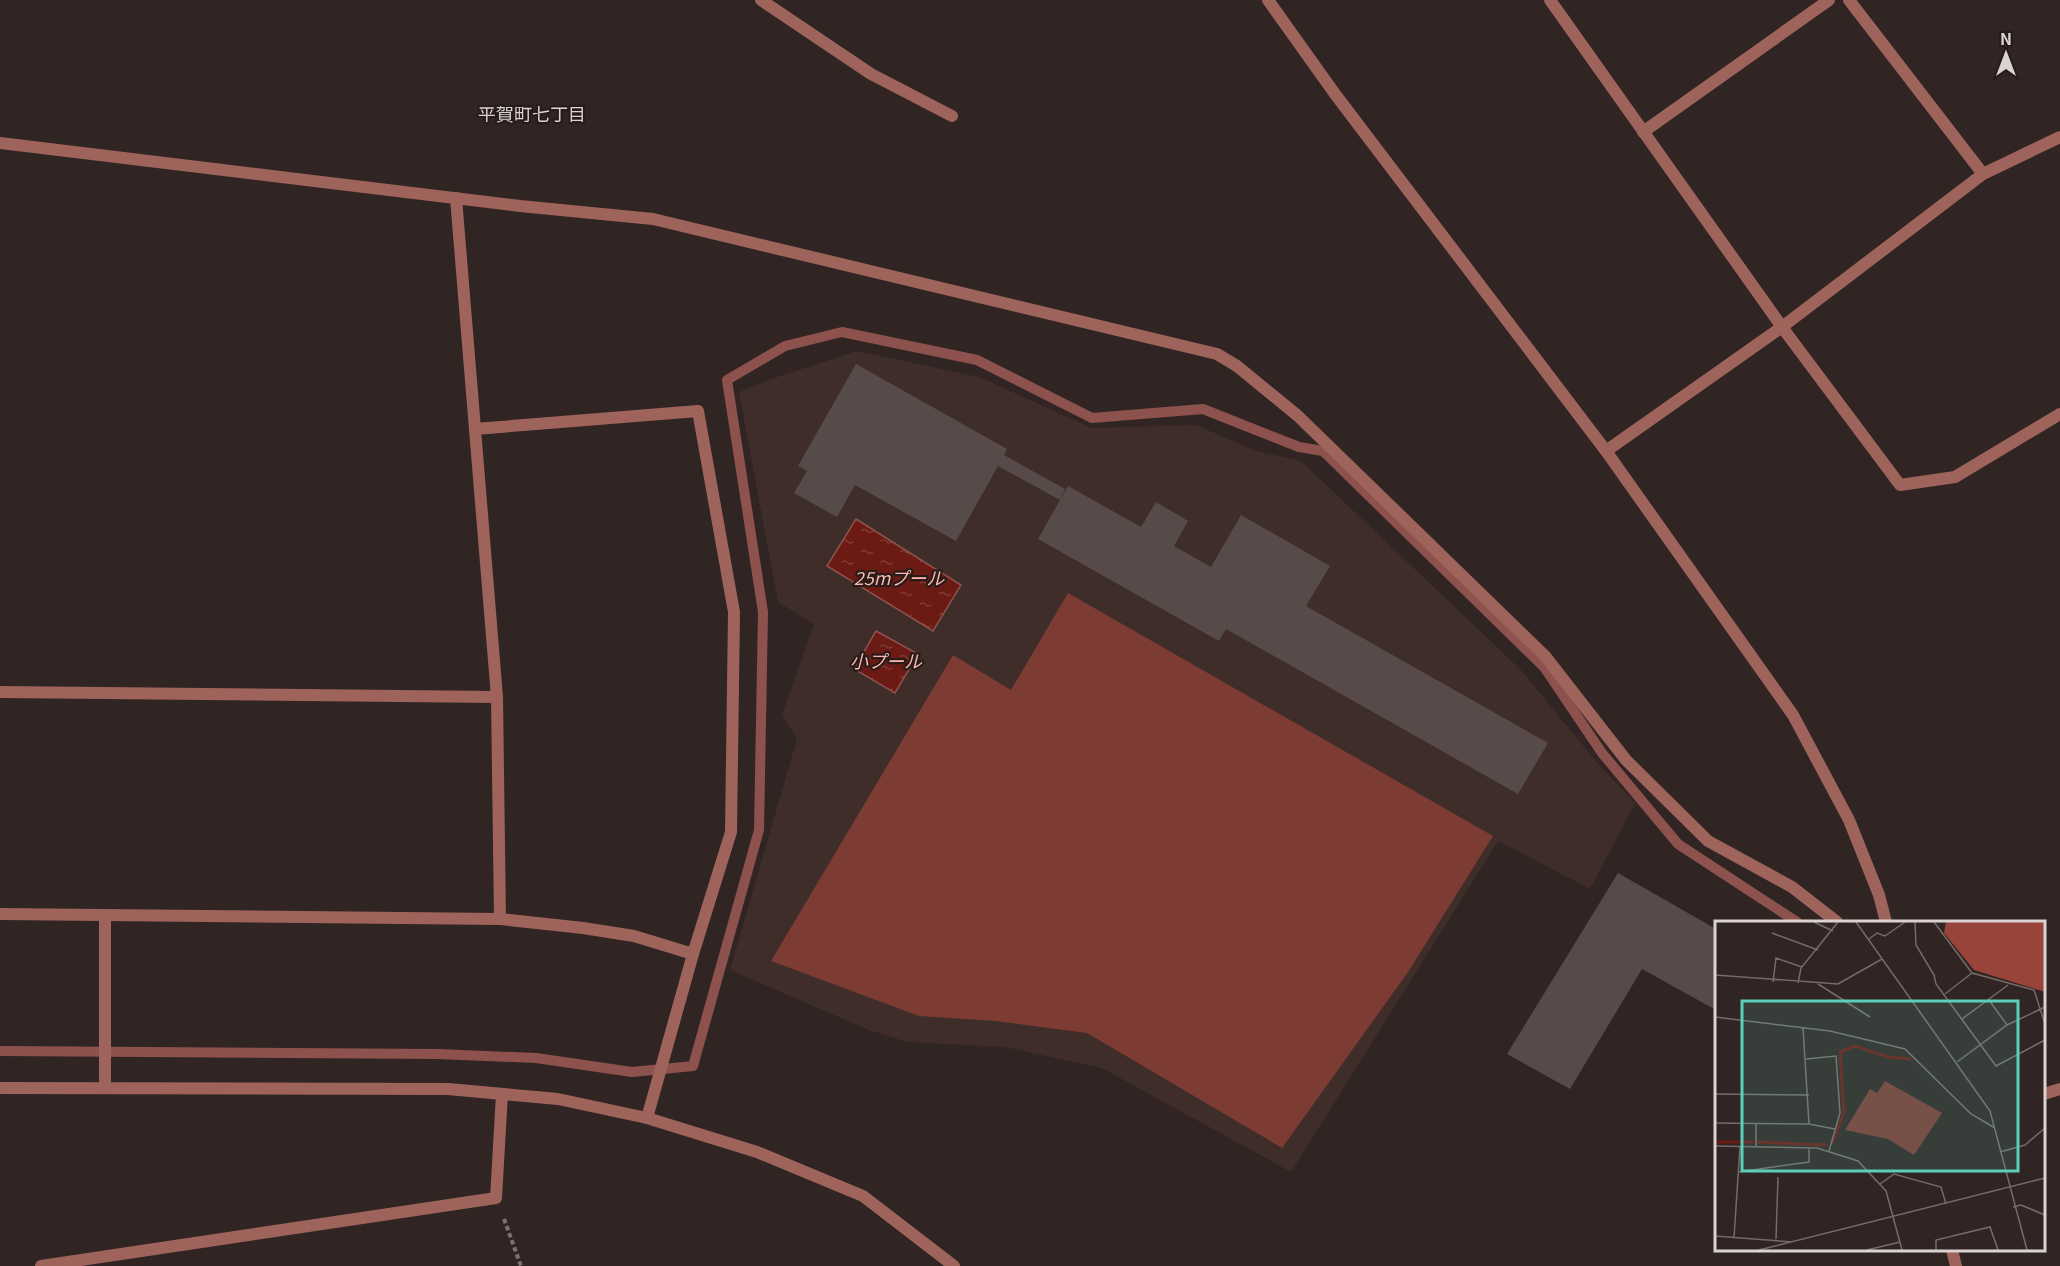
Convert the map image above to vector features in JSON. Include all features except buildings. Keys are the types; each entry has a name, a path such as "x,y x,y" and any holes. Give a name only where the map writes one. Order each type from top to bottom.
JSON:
{"street":[{"path":"761,0 872,74 952,116"},
{"path":"1268,0 1335,94 1606,451 1793,715 1849,820 1886,921"},
{"path":"1550,0 1782,327 1900,485 1955,477 2060,414"},
{"path":"1643,132 1829,0"},
{"path":"1849,0 1983,174"},
{"path":"1606,451 1782,327 1983,174 2060,137"},
{"path":"0,143 456,198 653,219 1217,354 1237,366 1298,416 1545,656 1626,760 1708,841 1792,887 1836,921"},
{"path":"456,198 497,697 500,919"},
{"path":"475,429 698,411 734,612 731,832 693,954 647,1118"},
{"path":"0,692 497,697"},
{"path":"0,914 500,919 634,936 693,954"},
{"path":"105,915 105,1088"},
{"path":"0,1088 448,1089 558,1099 647,1118 757,1152 863,1196 954,1266"},
{"path":"2045,1093 2060,1089"},
{"path":"41,1266 496,1198 502,1094"},
{"path":"1952,1251 1956,1266"}],"path":[{"path":"496,1198 521,1266"}],"shaded area":[{"path":"857,351 979,377 1092,428 1196,425 1256,451 1301,461 1520,669 1599,765 1635,803 1590,889 1498,841 1291,1172 1102,1068 1005,1047 907,1042 869,1030 730,970 797,739 782,715 814,624 778,602 739,392 768,380"},
{"path":"1068,593 1493,836 1408,972 1282,1148 1087,1033 996,1021 919,1016 771,961 953,655 1011,690"}],"water":[{"name":"25mプール","path":"856,519 961,585 933,631 827,566"},
{"name":"小プール","path":"876,631 918,654 895,693 854,669"}],"waterway":[{"path":"0,1051 438,1054 536,1058 632,1072 693,1066 759,830 763,612 727,380 785,346 842,332 977,360 1092,418 1203,409 1299,447 1323,451 1544,667 1602,753 1678,844 1795,921"}],"district":[{"name":"平賀町七丁目","path":"532,115"}]}
